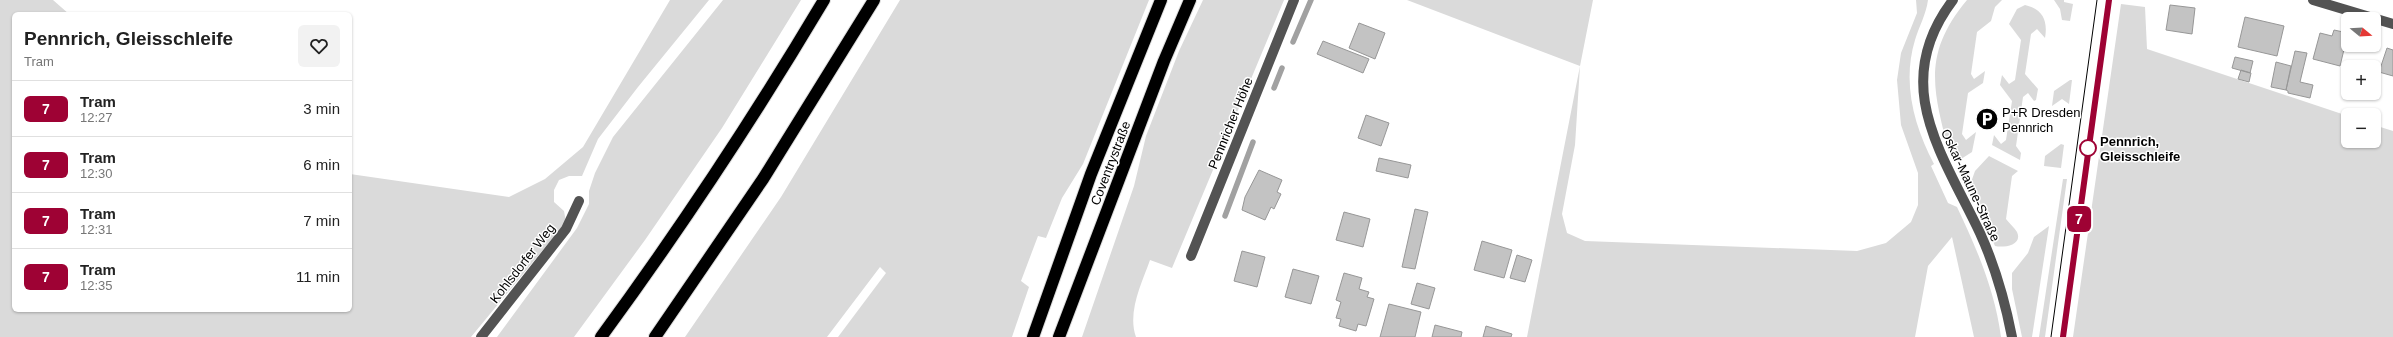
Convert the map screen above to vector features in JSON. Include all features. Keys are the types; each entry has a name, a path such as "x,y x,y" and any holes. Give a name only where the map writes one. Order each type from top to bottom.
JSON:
{"highway":[{"path":"601,337 661,256 735,144 824,0"},
{"path":"655,337 763,179 874,0"},
{"path":"1033,337 1091,174 1161,0"},
{"name":"Coventrystraße","path":"1059,337 1164,61 1190,0"}],"street":[{"name":"Pennricher Höhe","path":"1191,256 1294,0"},
{"name":"Oskar-Maune-Straße","path":"1953,0 1937,20 1926,48 1922,75 1925,108 1936,144 1980,234 1993,267 2007,310 2012,337"},
{"path":"2313,0 2393,24"},
{"name":"Kohlsdorfer Weg","path":"481,337 566,229 579,201"}],"shaded area":[{"path":"0,0 53,0 67,12 12,12 12,312 352,312 352,174 509,197 545,179 583,147 670,0 709,0 598,139 582,176 569,176 559,180 554,190 554,202 564,211 566,222 471,337 0,337"},
{"path":"723,0 801,0 722,128 645,240 574,337 497,337 577,228 589,204 589,191 595,173 613,137"},
{"path":"900,0 1149,0 1083,164 1062,198 1046,238 1038,236 1021,281 1029,287 1012,337 838,337 886,273 880,267 827,337 685,337 781,197"},
{"path":"1203,0 1284,0 1172,268 1150,260 1134,308 1133,318 1136,337 1082,337 1134,186 1146,136 1179,51"},
{"path":"1407,0 1593,0 1580,66"},
{"path":"1916,0 1928,0 1926,11 1915,40 1911,56 1910,88 1912,104 1921,135 1934,164 1931,166 1948,203 1957,207 1984,270 1990,287 2001,337 1974,337 1952,237 1928,266 1915,337 1527,337 1580,66 1575,145 1562,214 1567,233 1585,241 1857,251 1886,243 1911,222 1918,205 1918,173 1901,125 1897,80 1901,53 1917,13"},
{"path":"1967,0 2002,0 1995,7 1991,21 1977,32 1971,74 1974,79 1985,71 1983,83 1968,93 1962,134 1966,140 1976,132 1972,152 1961,159 1952,156 1949,152 1939,110 1935,73 1937,55 1943,38 1953,19"},
{"path":"2054,0 2064,0 2064,2 2073,4 2070,21 2062,20 2060,9"},
{"path":"2121,4 2145,7 2147,49 2341,114 2341,148 2381,148 2381,127 2393,131 2393,337 2073,337"},
{"path":"2025,5 2036,9 2040,13 2045,21 2046,32 2045,38 2037,29 2031,34 2025,74 2038,89 2036,100 2034,101 2028,93 2023,97 2016,146 2021,153 2020,160 1992,145 1994,135 2001,144 2006,140 2012,101 2000,85 2002,75 2009,84 2015,80 2021,40 2009,24 2017,9"},
{"path":"2072,80 2069,104 2062,99 2052,106 2054,91"},
{"path":"2061,144 2064,145 2061,168 2044,166 2045,156"},
{"path":"1989,156 2018,171 2012,176 2006,219 2016,230 2018,236 2015,243 2012,245 1995,246 1969,188 1975,171"},
{"path":"2063,179 2067,179 2045,337 2039,337"},
{"path":"2049,226 2032,337 2022,337 2012,289 2012,273 2028,253 2034,237"}],"building":[{"path":"2170,5 2195,8 2192,34 2166,30"},
{"path":"2245,17 2284,26 2277,56 2238,47"},
{"path":"1359,23 1385,33 1375,59 1349,48"},
{"path":"2334,30 2341,32 2341,52 2343,52 2340,66 2313,59 2320,33 2332,36"},
{"path":"1323,41 1369,59 1363,73 1317,54"},
{"path":"2387,48 2393,50 2393,76 2381,73 2381,66"},
{"path":"2295,51 2307,53 2300,82 2313,85 2310,98 2288,93 2286,90"},
{"path":"2235,57 2253,61 2250,73 2232,68"},
{"path":"2276,62 2291,66 2286,90 2271,87"},
{"path":"2241,70 2251,73 2249,82 2238,79"},
{"path":"1366,115 1389,123 1381,146 1358,138"},
{"path":"1379,158 1411,165 1408,178 1376,171"},
{"path":"1259,170 1282,180 1277,192 1281,194 1274,209 1271,207 1265,220 1242,210 1245,197"},
{"path":"1415,209 1428,212 1415,269 1402,267"},
{"path":"1344,212 1370,219 1363,247 1336,240"},
{"path":"1482,241 1512,250 1504,278 1474,270"},
{"path":"1242,251 1265,257 1257,287 1234,281"},
{"path":"1517,255 1532,260 1525,282 1510,278"},
{"path":"1293,269 1319,276 1311,304 1285,297"},
{"path":"1344,273 1362,278 1359,289 1369,292 1367,297 1374,299 1366,326 1358,324 1356,331 1339,326 1341,319 1336,318 1341,302 1336,300"},
{"path":"1417,283 1435,288 1429,309 1411,304"},
{"path":"1389,304 1421,312 1415,337 1380,337"},
{"path":"1435,325 1462,332 1461,337 1432,337"},
{"path":"1486,326 1512,334 1511,337 1483,337"}],"waterway":[{"path":"1293,42 1311,0"},
{"path":"1274,88 1282,68"},
{"path":"1225,216 1253,142"}],"tram line":[{"path":"2051,337 2097,0"},
{"path":"2063,337 2109,0"},
{"name":"7","path":"2063,337 2109,0"}],"place":[{"name":"P+R Dresden Pennrich","path":"1987,119"},
{"name":"Pennrich, Gleisschleife","path":"2088,148"}]}
